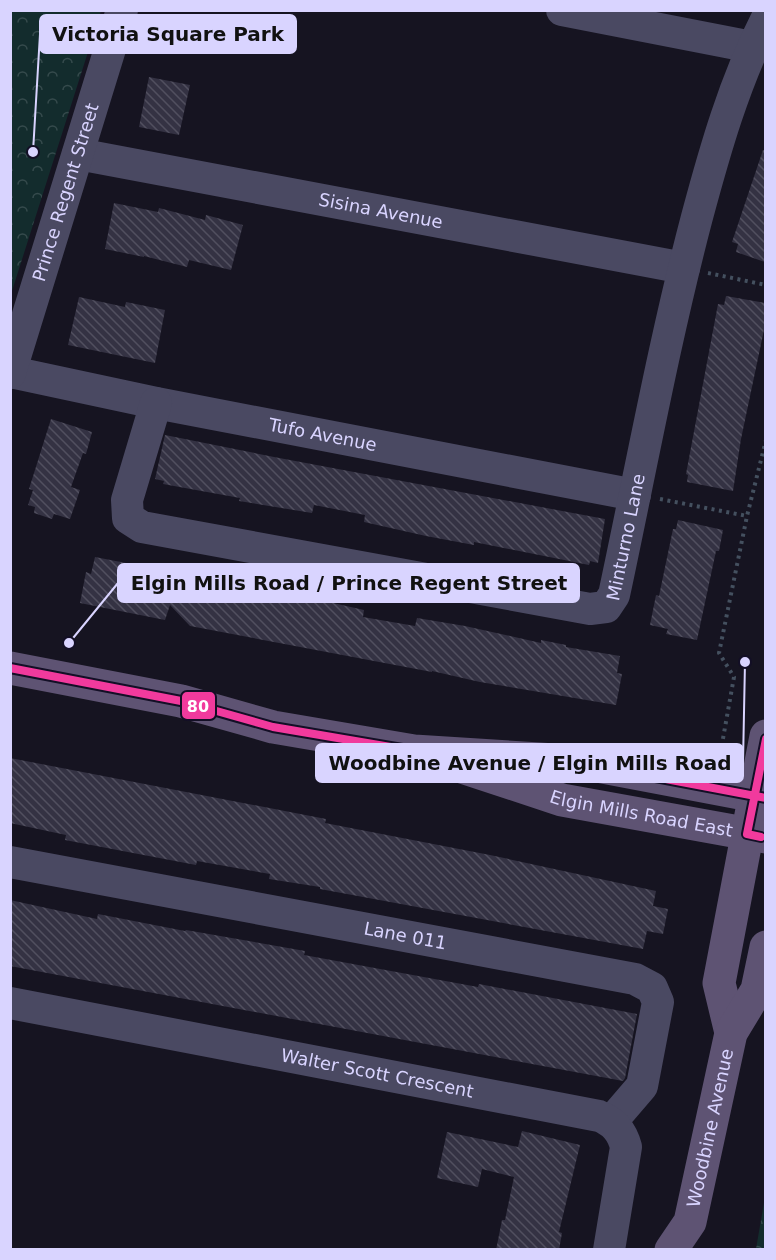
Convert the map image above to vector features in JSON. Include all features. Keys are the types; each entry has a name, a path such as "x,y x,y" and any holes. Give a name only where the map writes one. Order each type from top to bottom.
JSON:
{"main road":[{"name":"Elgin Mills Road East","path":"10,668 181,701 273,727 414,752 571,761 760,797"},
{"name":"Woodbine Avenue","path":"731,1033 719,983 756,836 765,736"},
{"name":"Elgin Mills Road East","path":"414,752 562,800 756,836"},
{"name":"Woodbine Avenue","path":"671,1250 695,1236 731,1033 757,990 765,947"}],"street":[{"name":"Prince Regent Street","path":"11,373 122,10"},
{"path":"562,10 759,33"},
{"name":"Minturno Lane","path":"156,403 127,500 128,518 142,527 590,609 606,607 614,595 684,268 729,105 759,33"},
{"name":"Sisina Avenue","path":"78,154 684,268"},
{"name":"Tufo Avenue","path":"11,373 635,495"},
{"name":"Lane 011","path":"10,862 635,979 652,988 658,1002 642,1086 612,1122"},
{"name":"Walter Scott Crescent","path":"10,1003 586,1112 612,1122"},
{"path":"609,1250 626,1157 624,1138 612,1122"}],"path":[{"path":"684,268 765,285"},
{"path":"719,760 734,676 719,653 765,440"},
{"path":"635,495 747,516"}],"green space":[{"path":"10,11 101,11 11,294"},
{"path":"765,1197 765,1249 756,1249"}],"building":[{"path":"149,77 190,85 179,135 139,127"},
{"path":"763,150 765,150 765,262 736,252 738,244 732,242"},
{"path":"114,203 158,212 159,208 205,220 206,215 243,225 231,270 189,260 187,267 105,249"},
{"path":"726,296 765,303 765,325 741,439 733,491 687,482 688,475 686,474 718,304 724,305"},
{"path":"79,297 125,307 126,302 165,310 155,363 68,345"},
{"path":"51,419 92,432 86,454 83,453 71,487 80,490 70,519 54,514 52,519 34,513 35,507 28,505 33,490 29,489"},
{"path":"165,435 605,519 598,563 590,561 589,565 474,542 474,545 426,536 364,522 365,515 314,505 312,513 239,501 240,498 163,484 164,481 155,479"},
{"path":"678,520 723,530 719,551 716,551 697,640 666,634 668,629 650,625 656,595 659,596 673,529 676,529"},
{"path":"95,557 126,563 125,572 158,577 160,569 254,591 255,587 364,610 363,617 415,626 417,618 620,656 617,673 622,674 616,705 480,682 190,626 170,605 165,620 80,603 86,572 91,574"},
{"path":"10,758 326,819 325,823 490,855 656,891 653,906 668,909 663,934 647,931 643,949 269,879 270,874 197,861 196,865 65,840 66,835 10,823"},
{"path":"10,900 97,919 98,914 305,951 304,955 478,987 479,984 637,1014 625,1078 623,1081 10,966"},
{"path":"522,1131 580,1145 559,1232 562,1233 559,1250 496,1250 514,1177 482,1169 478,1187 437,1178 447,1132 518,1147"}],"transit line":[{"name":"80","path":"10,668 181,701 273,727 414,751 571,761 766,798"},
{"name":"80","path":"761,837 747,834 766,739"}],"place":[{"name":"Victoria Square Park","path":"33,152"},
{"name":"Elgin Mills Road / Prince Regent Street","path":"69,643"},
{"name":"Woodbine Avenue / Elgin Mills Road","path":"745,662"}]}
